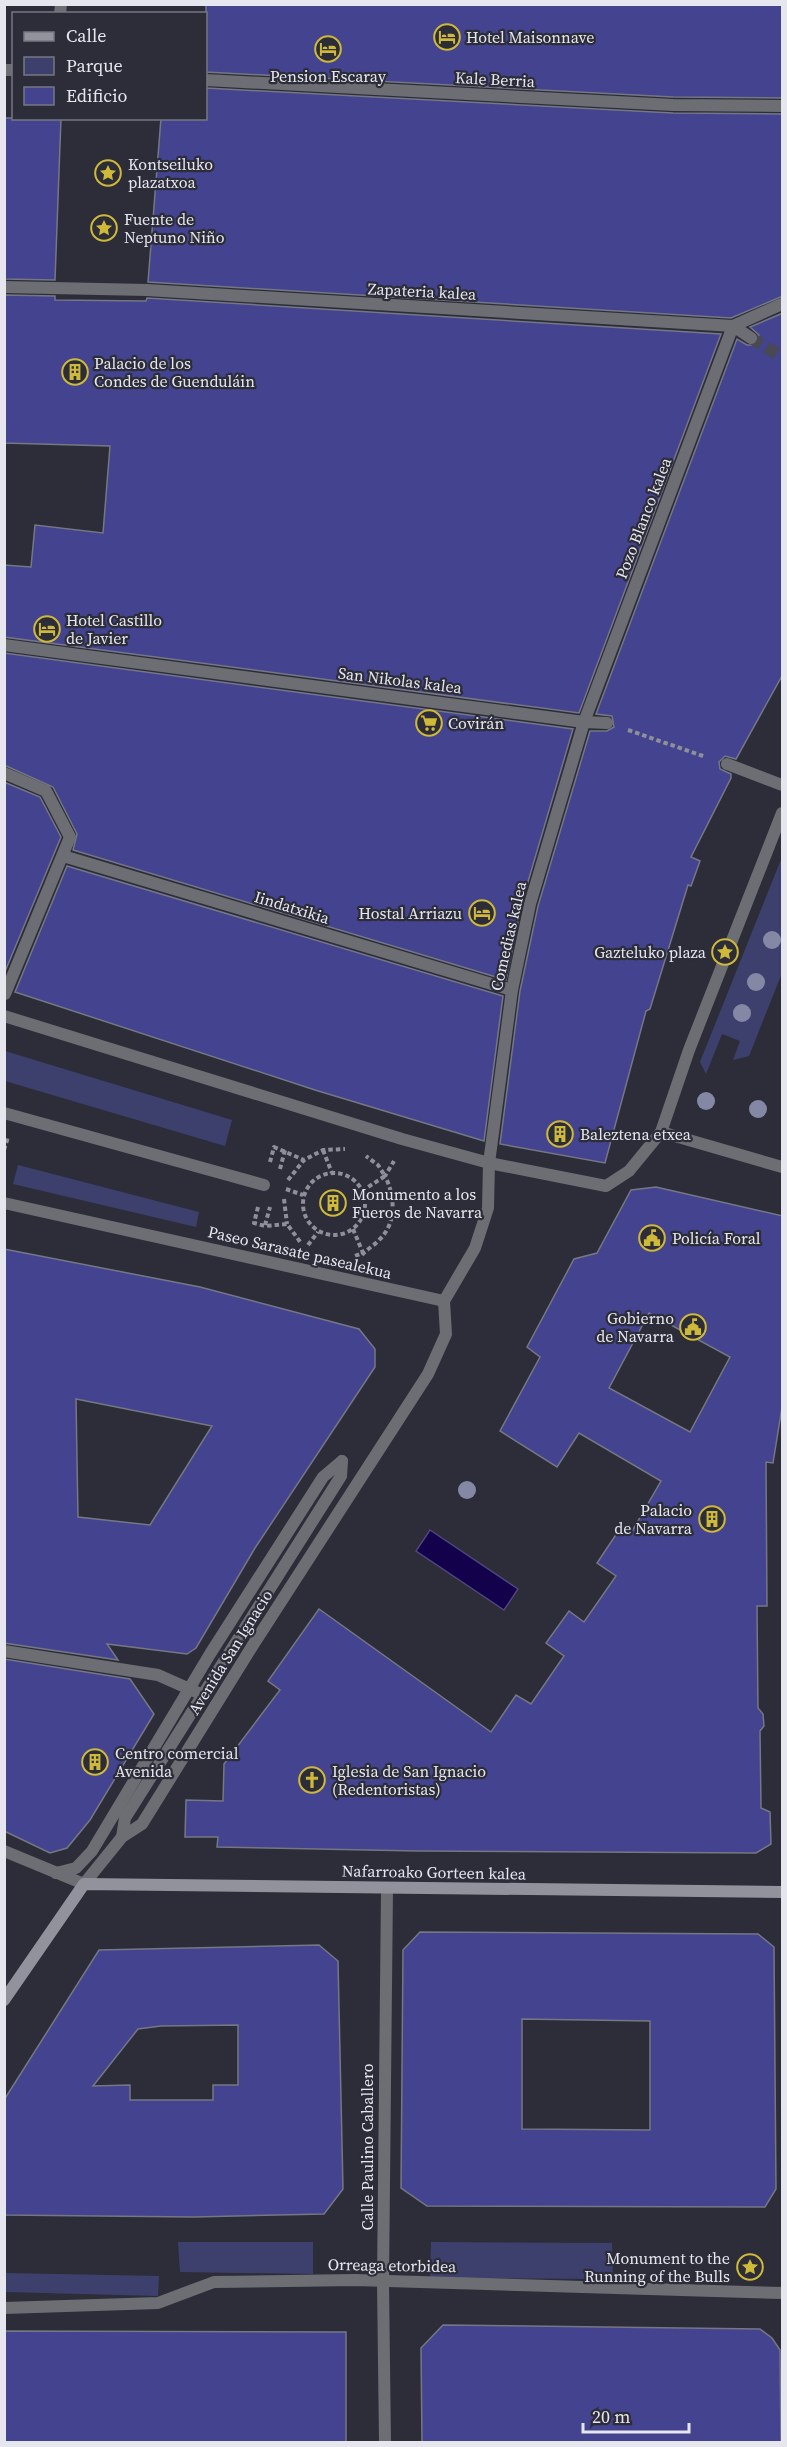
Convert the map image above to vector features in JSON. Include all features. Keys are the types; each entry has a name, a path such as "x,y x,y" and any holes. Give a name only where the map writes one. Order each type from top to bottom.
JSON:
{"main road":[{"name":"Nafarroako Gorteen kalea","path":"84,1884 783,1892"},
{"name":"Avenida San Ignacio","path":"4,2000 84,1884"}],"street":[{"name":"Kale Berria","path":"207,80 674,105 783,106"},
{"name":"Zapateria kalea","path":"4,286 159,291 733,326 783,304"},
{"path":"733,326 751,338"},
{"name":"Pozo Blanco kalea","path":"584,722 733,326"},
{"name":"San Nikolas kalea","path":"10,646 584,722 607,723"},
{"name":"Comedias kalea","path":"489,1163 512,990 530,904 584,722"},
{"path":"727,764 783,785"},
{"path":"4,772 45,791 70,837 5,994"},
{"path":"4,1016 390,1136 489,1163 606,1186 629,1172 661,1132 689,1050 783,813"},
{"name":"Iindatxikia","path":"63,856 512,990"},
{"path":"4,1113 264,1185"},
{"path":"661,1132 783,1167"},
{"path":"444,1301 476,1248 488,1208 489,1163"},
{"name":"Paseo Sarasate pasealekua","path":"4,1203 444,1301"},
{"name":"Avenida San Ignacio","path":"84,1884 122,1837 142,1824 253,1645 428,1374 446,1334 444,1301"},
{"path":"56,1873 76,1868 93,1851 190,1689 323,1477 342,1461 341,1476 124,1818 122,1837"},
{"path":"4,1651 159,1675 202,1695"},
{"path":"4,1851 84,1884"},
{"name":"Calle Paulino Caballero","path":"385,2442 382,2282 387,1888"},
{"name":"Orreaga etorbidea","path":"4,2308 158,2303 214,2282 355,2280 783,2293"}],"path":[{"path":"607,723 727,764"},
{"path":"312,1251 305,1248 287,1224 265,1226 254,1223 274,1147 304,1160 323,1150 353,1150"},
{"path":"323,1150 332,1173"},
{"path":"351,1257 363,1253 383,1237 390,1222 393,1197 386,1176 378,1165 360,1153"},
{"path":"362,1191 386,1176 396,1157"},
{"path":"332,1173 350,1177 362,1191 364,1212 353,1229 336,1236 318,1232 304,1215 303,1195 314,1179 332,1173"},
{"path":"284,1189 303,1195"},
{"path":"353,1229 363,1253 361,1259"},
{"path":"305,1248 318,1232"}],"green space":[{"path":"782,857 782,973 749,1056 733,1060 740,1041 722,1034 706,1074 700,1062"},
{"path":"5,1051 232,1120 225,1146 5,1081"},
{"path":"18,1165 199,1212 196,1227 13,1184"},
{"path":"178,2242 313,2242 313,2274 180,2272"},
{"path":"431,2242 612,2243 613,2279 430,2278"},
{"path":"5,2273 159,2276 158,2296 5,2292"}],"shaded area":[{"path":"430,1530 518,1589 504,1610 416,1551"}],"building":[{"path":"206,4 783,4 783,98 673,97 207,72"},
{"path":"207,88 673,113 783,114 783,296 731,318 148,282 161,120 207,120"},
{"path":"4,118 61,120 55,280 4,279"},
{"path":"4,295 55,296 55,300 146,301 147,298 721,334 579,713 4,637 4,565 31,567 35,525 103,533 110,446 4,443"},
{"path":"783,313 783,674 736,759 725,756 719,762 720,769 731,774 731,778 691,857 700,861 691,886 688,885 650,1009 646,1011 605,1163 500,1144 520,991 538,906 590,731 607,731 614,727 612,716 596,714 737,339 747,345 755,345 759,335 750,327"},
{"path":"4,653 573,729 522,902 506,980 73,850 77,834 53,787 4,765"},
{"path":"4,782 40,797 61,837 4,974"},
{"path":"67,866 503,996 484,1141 315,1090 15,992"},
{"name":"Palacio de Navarra","path":"656,1187 783,1216 783,1401 773,1463 766,1462 767,1606 757,1606 758,1708 763,1714 764,1726 760,1731 761,1808 770,1812 771,1844 756,1853 418,1851 217,1847 218,1837 185,1837 186,1800 223,1801 224,1764 280,1690 268,1681 319,1609 491,1732 516,1695 531,1704 564,1656 546,1643 569,1611 584,1622 616,1576 597,1563 621,1527 631,1533 661,1481 579,1433 557,1467 500,1431 540,1357 527,1347 574,1259 597,1253 631,1190","holes":["649,1313 730,1357 690,1432 609,1388"]},
{"path":"4,1249 200,1287 359,1329 375,1349 375,1367 255,1548 196,1648 187,1654 107,1644 118,1660 4,1643","holes":["76,1399 212,1426 150,1525 78,1517"]},
{"name":"Centro comercial Avenida","path":"4,1659 130,1679 154,1714 90,1820 67,1848 50,1853 4,1831"},
{"path":"420,1932 758,1934 774,1947 776,2189 765,2207 427,2206 401,2188 403,1950","holes":["522,2019 650,2021 650,2130 522,2129"]},
{"path":"319,1945 338,1961 343,2189 324,2214 194,2217 4,2215 4,2100 99,1950","holes":["238,2025 238,2085 213,2085 213,2100 130,2100 130,2085 93,2086 138,2029 161,2026"]},
{"path":"443,2325 760,2329 772,2338 780,2350 781,2442 422,2442 421,2348"},
{"path":"4,2331 346,2332 346,2442 4,2442"}],"tunnel":[{"path":"751,338 782,357"}],"place":[{"name":"Hotel Maisonnave","path":"447,37"},
{"name":"Pension Escaray","path":"328,49"},
{"name":"Kontseiluko plazatxoa","path":"108,173"},
{"name":"Fuente de Neptuno Niño","path":"104,228"},
{"name":"Palacio de los Condes de Guenduláin","path":"75,372"},
{"name":"Hotel Castillo de Javier","path":"47,629"},
{"name":"Covirán","path":"429,723"},
{"name":"Hostal Arriazu","path":"482,913"},
{"name":"Gazteluko plaza","path":"725,952"},
{"name":"Baleztena etxea","path":"560,1134"},
{"name":"Monumento a los Fueros de Navarra","path":"333,1203"},
{"name":"Policía Foral","path":"652,1238"},
{"name":"Gobierno de Navarra","path":"693,1327"},
{"name":"Palacio de Navarra","path":"712,1519"},
{"name":"Centro comercial Avenida","path":"95,1762"},
{"name":"Iglesia de San Ignacio (Redentoristas)","path":"312,1780"},
{"name":"Monument to the Running of the Bulls","path":"750,2267"}]}
